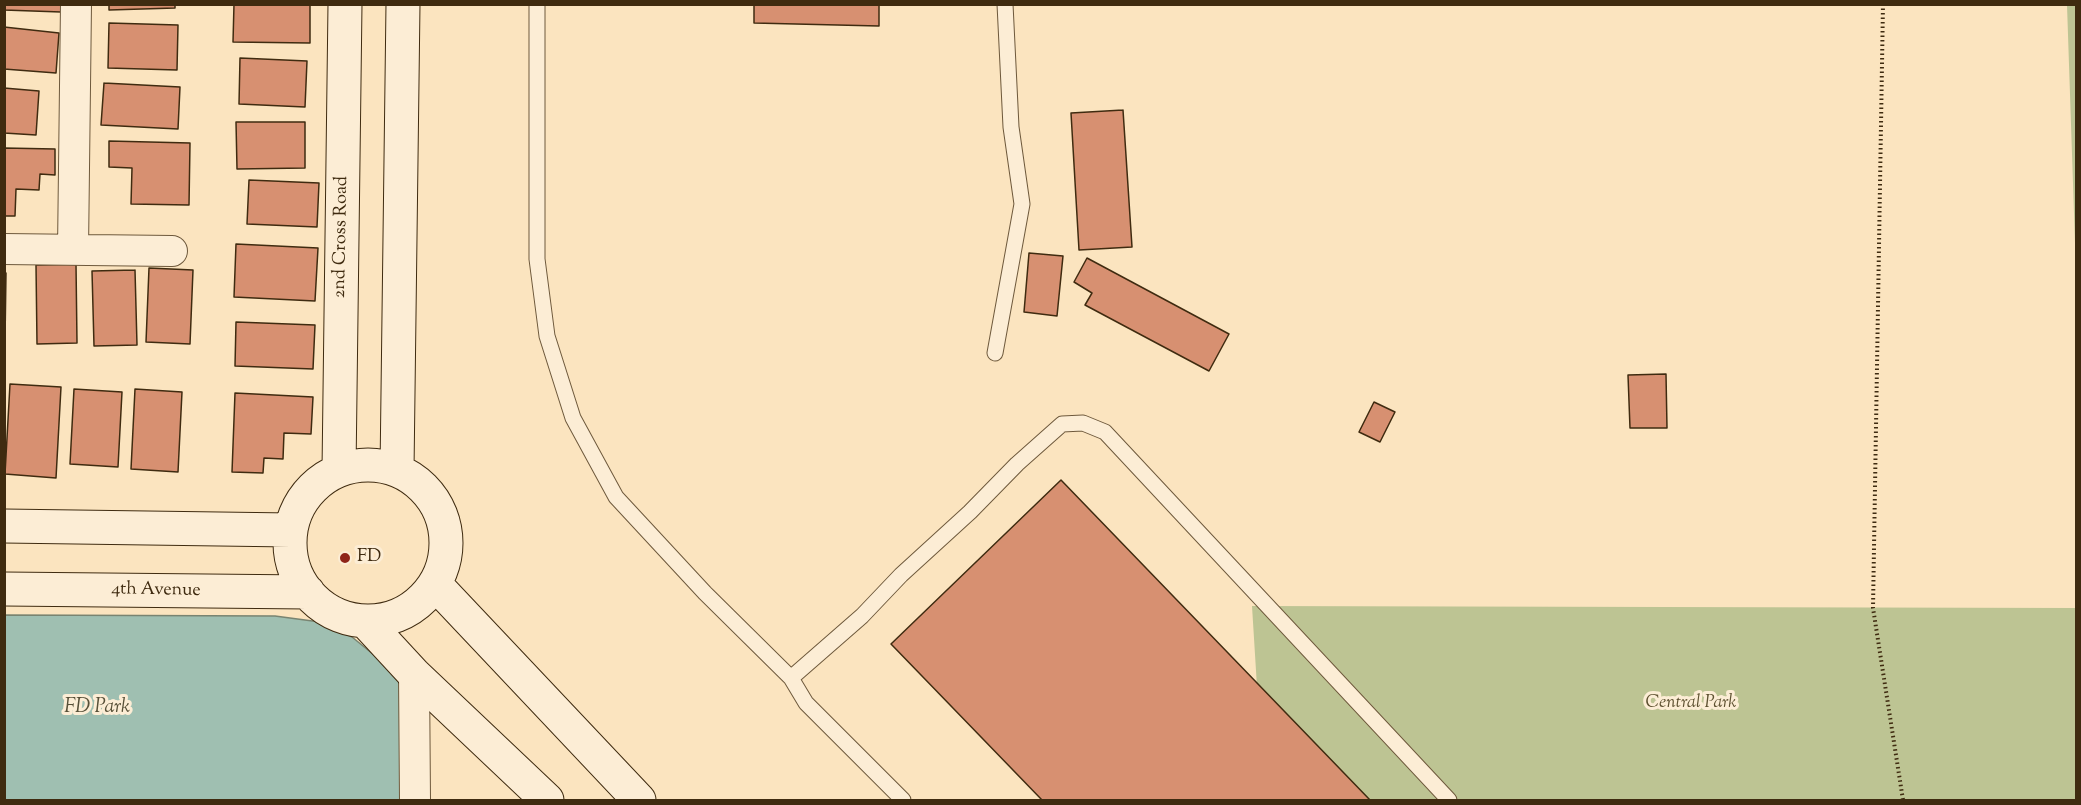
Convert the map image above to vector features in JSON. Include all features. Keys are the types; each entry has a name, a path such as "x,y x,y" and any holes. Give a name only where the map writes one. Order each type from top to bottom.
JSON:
{"main road":[{"name":"2nd Cross Road","path":"339,470 345,4"},
{"path":"397,470 403,4"},
{"path":"371,464 397,470 418,483 436,503 446,521 445,557 435,584 417,605 393,617 365,621 343,617 319,604 301,584 291,558 291,525 302,500 320,480 339,470 371,464"},
{"path":"4,526 291,530"},
{"path":"435,584 639,801"},
{"name":"4th Avenue","path":"4,589 308,592"},
{"path":"365,621 414,674 547,801"}],"street":[{"path":"74,250 76,4"},
{"path":"4,249 172,251"},
{"path":"414,674 415,801"}],"lane":[{"path":"537,4 537,259 547,336 573,418 616,497 705,593 791,678 806,703 903,801"},
{"path":"995,353 1022,204 1011,127 1005,4"},
{"path":"791,678 862,616 901,575 1062,424 1083,423 1105,432 1449,801"}],"path":[{"path":"1883,4 1873,608 1903,801"}],"green space":[{"path":"2067,5 2076,5 2076,273"},
{"name":"Central Park","path":"1252,606 2076,608 2076,800 1264,800"}],"water":[{"name":"FD Park","path":"5,615 275,616 320,622 352,637 379,659 404,688 414,800 5,800"}],"building":[{"path":"4,4 61,4 61,12 4,10"},
{"path":"109,4 175,4 175,8 109,10"},
{"path":"234,4 310,4 310,43 233,42"},
{"path":"754,4 879,4 879,26 754,23"},
{"path":"109,23 178,25 177,70 108,68"},
{"path":"4,27 59,33 56,73 4,69"},
{"path":"240,58 307,61 305,107 239,104"},
{"path":"104,83 180,87 178,129 101,125"},
{"path":"4,88 39,91 36,135 4,133"},
{"path":"1123,110 1132,247 1079,250 1071,113"},
{"path":"236,122 305,122 305,168 237,169"},
{"path":"109,141 190,143 189,205 131,204 132,168 109,167"},
{"path":"4,148 55,149 55,175 40,174 39,190 16,189 15,216 4,216"},
{"path":"249,180 319,183 317,227 247,224"},
{"path":"236,244 318,248 315,301 234,297"},
{"path":"1029,253 1063,256 1057,316 1024,312"},
{"path":"1087,258 1229,334 1209,371 1085,305 1092,293 1074,282"},
{"path":"76,264 77,343 37,344 36,265"},
{"path":"149,268 193,270 190,344 146,342"},
{"path":"135,270 137,345 94,346 92,271"},
{"path":"4,273 6,273 5,341 4,341"},
{"path":"236,322 315,325 313,369 235,366"},
{"path":"1666,374 1667,428 1630,428 1628,375"},
{"path":"10,384 61,387 56,478 5,474"},
{"path":"74,389 122,392 118,467 70,464"},
{"path":"135,389 182,392 178,472 131,469"},
{"path":"235,393 313,397 311,434 284,433 283,459 264,458 263,473 232,472"},
{"path":"1374,402 1395,412 1380,442 1359,432"},
{"path":"1061,480 1370,800 1042,800 891,644"}],"place":[{"name":"FD","path":"345,558"}]}
